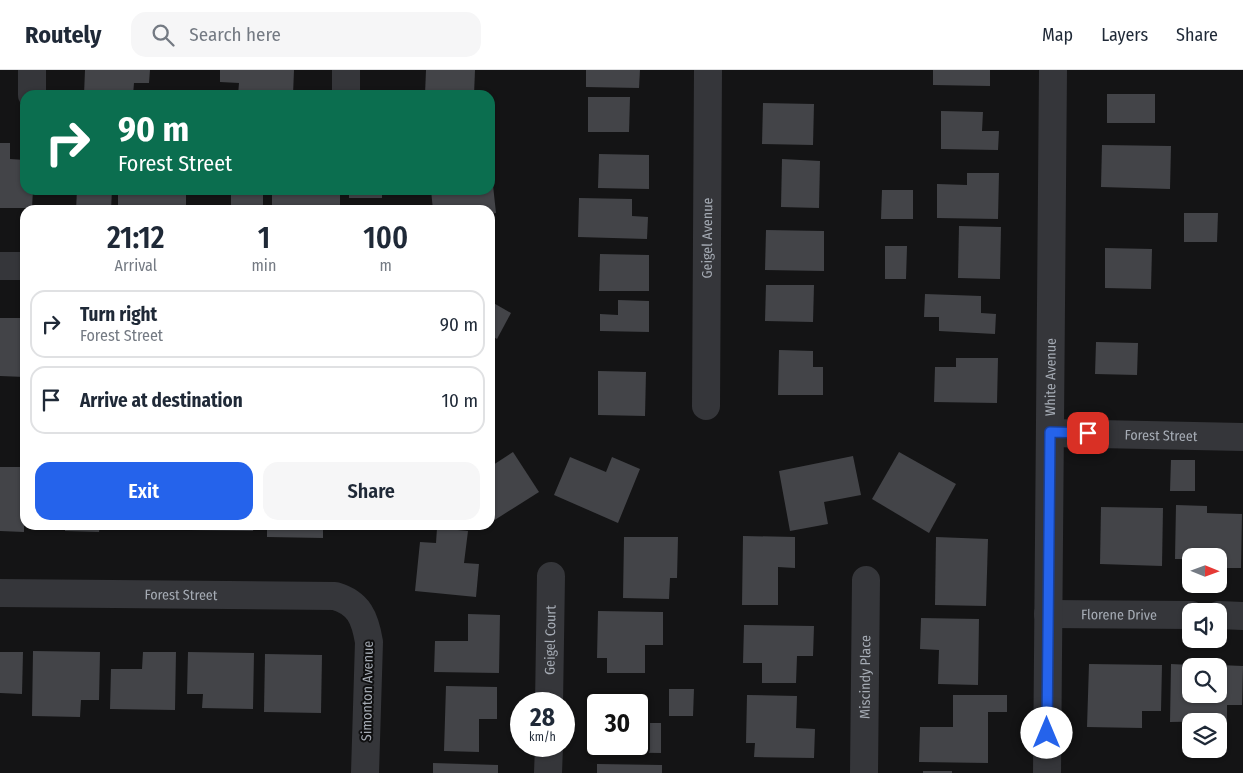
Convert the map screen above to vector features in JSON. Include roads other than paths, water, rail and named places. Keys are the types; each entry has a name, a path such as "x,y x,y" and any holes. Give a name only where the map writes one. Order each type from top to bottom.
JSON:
{"street":[{"path":"32,70 32,90"},
{"name":"Geigel Avenue","path":"706,406 708,70"},
{"name":"White Avenue","path":"1047,773 1053,70"},
{"path":"0,266 20,266"},
{"name":"Forest Street","path":"1050,432 1243,437"},
{"name":"Geigel Court","path":"549,692 551,576"},
{"name":"Miscindy Place","path":"864,773 866,580"},
{"name":"Forest Street","path":"0,593 335,596 348,600 358,611"},
{"name":"Simonton Avenue","path":"358,611 367,628 369,642 365,773"},
{"name":"Florene Drive","path":"1048,614 1182,615"},
{"path":"1227,615 1243,616"},
{"path":"548,773 549,757"}]}
